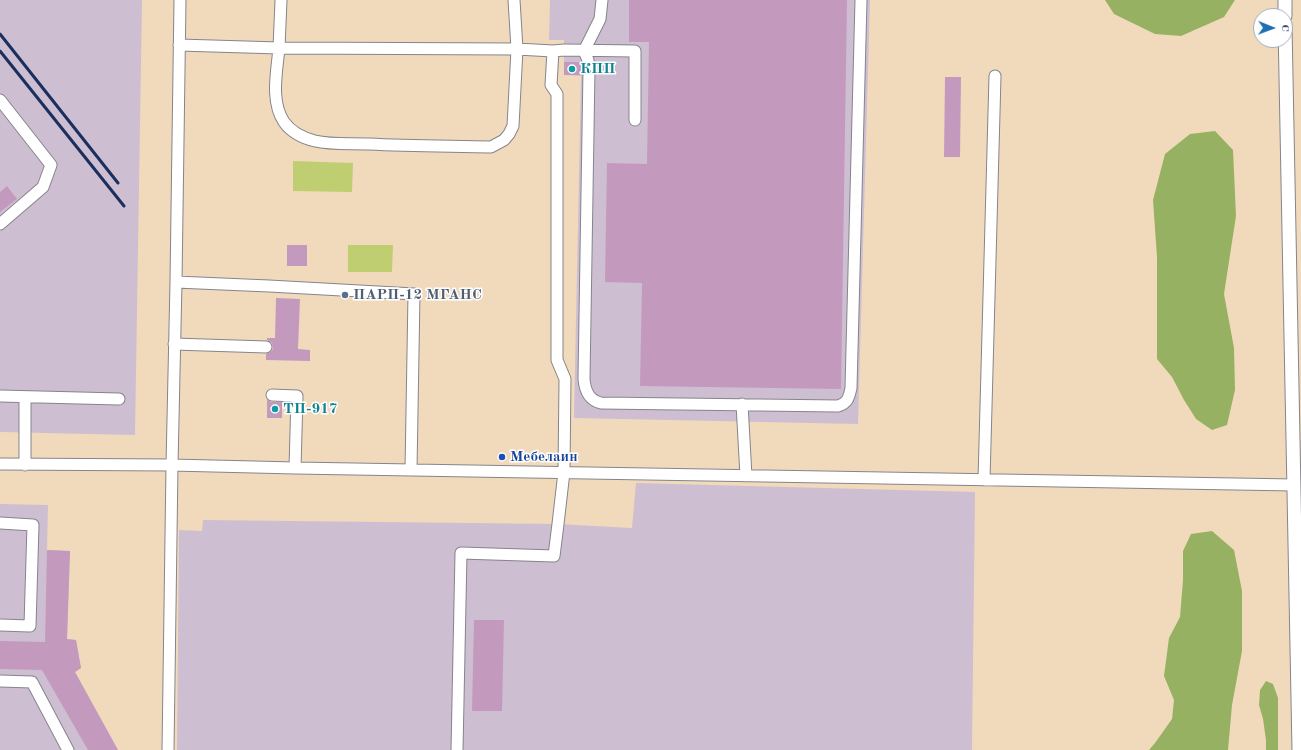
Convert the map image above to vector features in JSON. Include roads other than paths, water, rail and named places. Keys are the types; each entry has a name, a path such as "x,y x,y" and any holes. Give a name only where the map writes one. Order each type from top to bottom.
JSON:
{"main road":[{"path":"1285,48 1299,750"}],"street":[{"path":"168,750 180,0"},
{"path":"281,0 276,78 278,108 285,123 299,135 312,140 325,142 402,146 491,147 507,137 512,126 517,49 514,0"},
{"path":"584,51 600,19 602,0"},
{"path":"584,51 588,60 589,69 584,380 588,395 596,402 602,403 838,406 843,405 847,401 851,388 861,0"},
{"path":"179,45 279,48 635,51 634,120"},
{"path":"457,750 462,554 554,556 564,472 565,379 557,360 557,94 551,85 553,51"},
{"path":"984,480 995,76"},
{"path":"0,100 51,165 43,187 0,224"},
{"path":"176,282 414,294 411,470"},
{"path":"174,344 266,346"},
{"path":"272,395 297,396 295,468"},
{"path":"0,396 119,399"},
{"path":"25,397 25,465"},
{"path":"742,404 746,476"},
{"path":"0,464 172,465 1294,485"},
{"path":"0,522 33,525 30,626 0,625"},
{"path":"0,682 32,682 68,750"}],"railway":[{"path":"0,34 118,183"},
{"path":"0,51 124,206"}],"place":[{"name":"КПП","path":"572,69"},
{"name":"ПАРП-12 МГАНС","path":"345,295"},
{"name":"ТП-917","path":"275,409"},
{"name":"Мебелаин","path":"502,457"}]}
